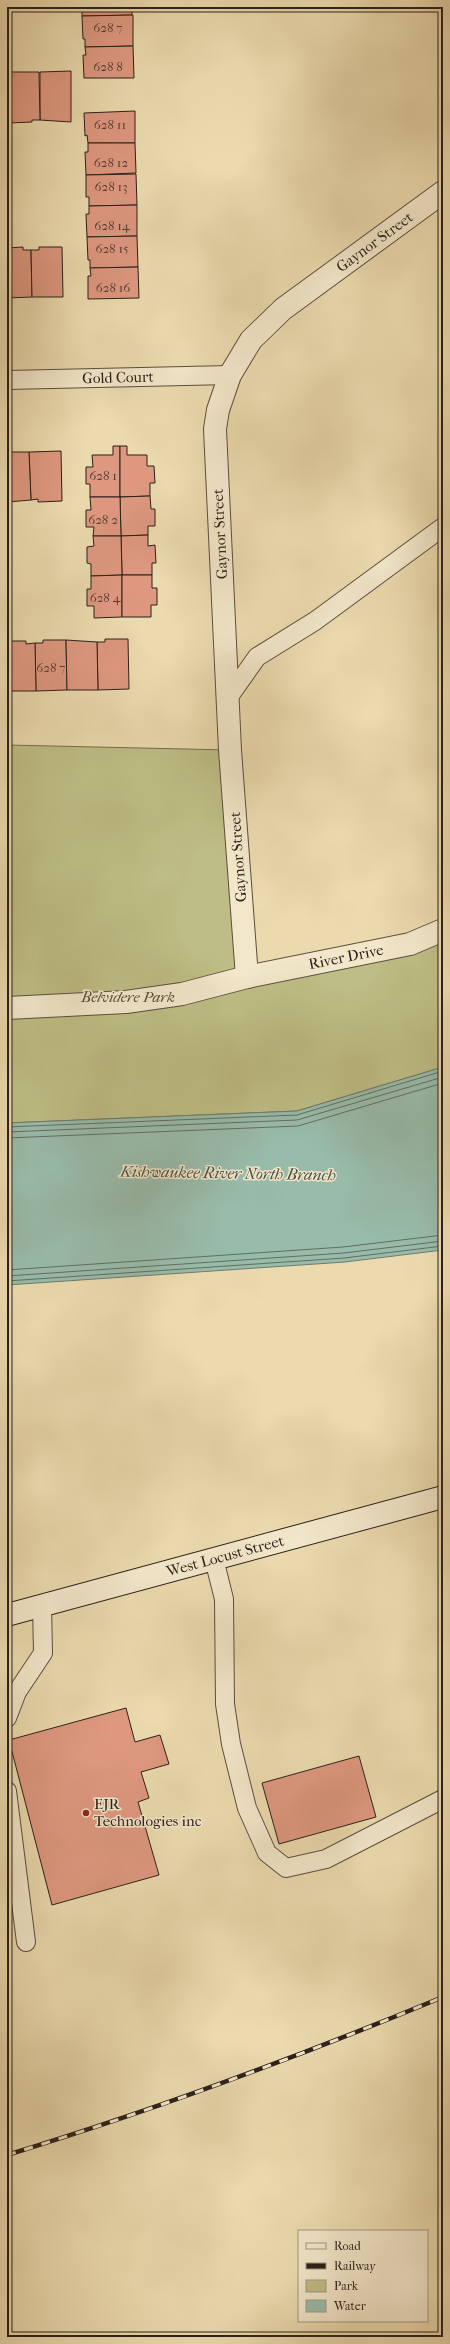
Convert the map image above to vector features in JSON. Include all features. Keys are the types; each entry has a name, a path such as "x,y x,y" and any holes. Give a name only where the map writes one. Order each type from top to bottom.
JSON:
{"street":[{"name":"Gaynor Street","path":"247,978 228,698 215,429 218,410 230,375 251,340 283,309 443,192"},
{"name":"River Drive","path":"7,1008 133,1001 182,994 247,978 410,944 443,930"},
{"name":"West Locust Street","path":"7,1615 443,1497"}],"lane":[{"name":"Gold Court","path":"7,380 230,375"},
{"path":"228,698 257,657 315,621 443,527"},
{"path":"214,1559 224,1599 225,1704 231,1744 247,1808 267,1853 286,1868 326,1859 443,1799"},
{"path":"7,1718 17,1692 43,1653 42,1606"},
{"path":"7,1791 26,1942"}],"green space":[{"name":"Belvidere Park","path":"7,745 230,750 247,977 443,930 443,1067 297,1111 7,1123"}],"water":[{"name":"Kishwaukee River North Branch","path":"443,1067 443,1250 345,1262 7,1285 7,1123 297,1111"}],"building":[{"path":"82,7 132,7 132,15 82,16"},
{"path":"133,15 133,46 85,47 85,39 83,39 82,16"},
{"path":"133,46 134,78 84,78 83,55 86,55 85,47"},
{"path":"71,71 71,122 40,120 40,72"},
{"path":"8,72 39,72 40,120 32,120 32,122 9,123"},
{"path":"135,111 135,143 88,143 87,135 85,136 84,113"},
{"path":"88,143 135,143 136,173 86,175 85,152 88,152"},
{"path":"136,174 137,205 89,206 89,197 86,197 86,175"},
{"path":"137,205 137,236 87,237 86,214 89,214 89,206"},
{"path":"137,236 138,267 90,268 90,260 88,260 87,237"},
{"path":"23,247 23,250 31,250 32,297 7,298 7,248"},
{"path":"39,247 62,247 63,297 32,297 31,250 39,250"},
{"path":"138,267 139,298 88,299 88,276 91,276 90,268"},
{"path":"113,446 120,446 120,497 90,497 90,484 86,484 86,467 93,467 92,455 113,455"},
{"path":"120,446 127,446 127,455 147,455 147,466 154,466 155,483 150,483 150,496 120,497"},
{"path":"61,451 62,501 38,502 38,499 31,500 29,452"},
{"path":"7,452 29,452 31,500 7,502"},
{"path":"150,496 151,509 155,509 155,526 148,526 148,535 121,536 120,497"},
{"path":"90,497 120,497 121,536 93,536 94,527 86,527 86,510 91,510"},
{"path":"148,535 148,546 155,545 156,563 152,563 152,575 122,575 121,536"},
{"path":"93,536 121,536 122,575 91,576 91,564 87,563 87,547 94,546"},
{"path":"122,575 122,617 94,618 94,606 87,606 87,589 91,589 91,576"},
{"path":"122,575 152,575 152,588 157,588 157,605 151,605 151,617 122,617"},
{"path":"105,639 128,639 129,689 98,690 97,642 105,642"},
{"path":"43,640 66,640 67,690 36,691 35,643 43,643"},
{"path":"66,640 97,642 98,690 67,690"},
{"path":"7,641 26,641 26,644 35,643 36,691 7,691"},
{"name":"EJR Technologies inc","path":"126,1708 135,1742 160,1735 169,1764 141,1772 149,1798 138,1802 159,1875 52,1905 9,1740"},
{"path":"359,1756 376,1817 279,1844 262,1783"}],"railway":[{"path":"7,2155 172,2101 281,2061 443,1997"}],"place":[{"name":"EJR Technologies inc","path":"86,1813"}]}
